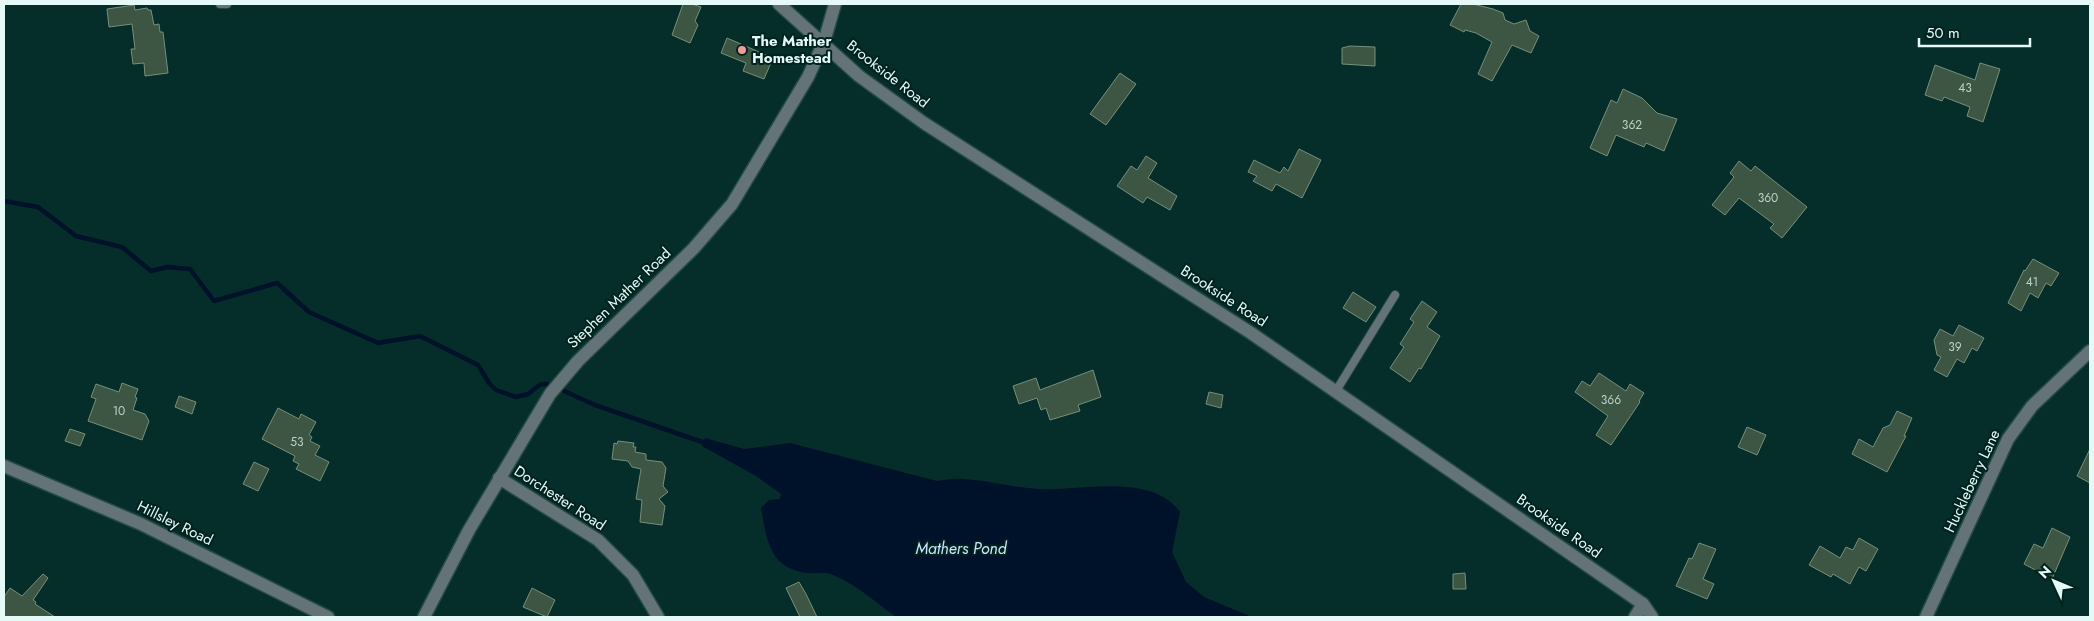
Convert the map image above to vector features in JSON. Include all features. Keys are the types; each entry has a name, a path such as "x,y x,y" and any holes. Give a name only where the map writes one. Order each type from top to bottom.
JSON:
{"street":[{"name":"Brookside Road","path":"779,4 824,42 859,76 924,123 1251,333 1643,604 1652,617"},
{"name":"Stephen Mather Road","path":"424,617 499,478 537,413 563,377 602,336 694,248 723,216 808,77 824,42 835,4"},
{"name":"Huckleberry Lane","path":"1926,617 2008,439 2032,406 2090,351"},
{"name":"Hillsley Road","path":"4,466 141,524 328,617"},
{"name":"Dorchester Road","path":"499,478 598,540 633,575 658,617"},
{"path":"1634,617 1643,604"}],"lane":[{"path":"220,4 227,4"},
{"path":"1336,391 1396,294"}],"water":[{"name":"Mathers Pond","path":"705,438 744,449 790,443 937,481 972,480 1039,489 1114,486 1152,492 1168,500 1180,512 1172,552 1186,582 1204,597 1252,617 896,617 842,579 827,573 807,573 794,570 777,559 768,541 761,508 769,500 780,499 781,494 756,476 702,446"}],"building":[{"path":"683,4 701,7 695,21 698,25 690,43 672,35"},
{"path":"1461,4 1473,4 1493,9 1503,13 1505,20 1514,24 1526,20 1530,31 1539,36 1531,53 1512,45 1492,81 1478,74 1492,42 1476,33 1465,30 1464,32 1450,25"},
{"path":"134,5 135,10 147,8 151,10 154,25 159,24 160,32 163,32 168,73 145,76 144,63 133,64 131,49 135,49 132,24 109,27 107,9"},
{"path":"727,38 773,58 764,79 743,71 746,63 721,53"},
{"path":"1350,46 1375,47 1375,66 1342,64 1342,48"},
{"path":"1980,63 2000,69 1983,122 1967,116 1970,107 1944,97 1942,101 1925,95 1935,65 1975,80"},
{"path":"1120,73 1136,84 1106,125 1090,114"},
{"path":"1623,89 1642,98 1657,113 1677,119 1664,151 1646,143 1644,147 1616,135 1607,156 1590,148 1611,100 1617,103"},
{"path":"1299,149 1321,160 1302,198 1276,184 1272,191 1253,181 1257,176 1248,172 1254,160 1280,173 1284,167 1288,171"},
{"path":"1146,156 1157,163 1148,178 1177,196 1170,210 1147,197 1143,203 1117,186 1131,166 1137,170"},
{"path":"1739,161 1751,171 1755,166 1807,207 1782,238 1770,228 1774,224 1739,198 1725,215 1712,205 1734,177 1730,173"},
{"path":"2033,259 2059,273 2051,286 2046,283 2038,298 2030,293 2021,311 2008,303 2024,270"},
{"path":"1353,292 1376,307 1366,322 1343,308"},
{"path":"1422,301 1437,312 1427,327 1440,336 1421,369 1419,368 1410,382 1390,368 1404,347 1400,344 1414,322 1410,319"},
{"path":"1959,325 1984,338 1977,351 1972,348 1964,363 1957,359 1947,377 1934,370 1941,357 1937,355 1934,340 1940,329 1953,336"},
{"path":"1093,370 1101,397 1078,405 1080,411 1050,420 1046,408 1041,410 1037,398 1019,404 1013,386 1036,378 1040,390"},
{"path":"1599,373 1626,391 1630,384 1644,393 1611,445 1596,435 1608,416 1575,392 1582,381 1590,386"},
{"path":"122,383 138,389 133,410 145,414 149,421 142,440 88,421 96,399 91,397 96,384 119,392"},
{"path":"1209,392 1223,395 1221,408 1206,404"},
{"path":"179,396 196,402 192,414 175,407"},
{"path":"278,408 299,419 301,414 316,422 309,435 312,437 310,441 320,446 315,455 329,462 320,481 296,469 299,464 293,461 295,456 262,439"},
{"path":"1897,411 1912,418 1904,436 1906,436 1887,472 1852,454 1859,439 1873,447 1883,428 1890,425"},
{"path":"1747,427 1766,435 1757,455 1738,447"},
{"path":"70,429 85,434 80,446 65,441"},
{"path":"618,441 634,443 633,447 636,447 635,452 646,454 646,460 662,462 666,468 663,486 668,492 659,499 665,506 662,525 640,522 642,500 636,499 641,469 632,467 628,461 612,459 614,443 617,444"},
{"path":"2090,449 2090,483 2077,476"},
{"path":"254,462 269,469 258,491 243,484"},
{"path":"2052,528 2070,537 2052,579 2024,564 2034,544 2043,548"},
{"path":"1859,538 1878,549 1866,571 1859,567 1850,584 1833,574 1831,577 1809,565 1820,546 1840,558 1846,547 1853,550"},
{"path":"1699,543 1716,549 1703,579 1714,584 1707,599 1676,586 1689,558 1692,559"},
{"path":"1465,573 1466,589 1453,589 1453,574"},
{"path":"43,574 48,578 33,600 36,602 35,604 55,617 4,617 4,597 10,588 22,596"},
{"path":"799,582 817,617 800,617 786,588"},
{"path":"532,588 555,600 547,617 523,607"}],"waterway":[{"path":"4,201 38,207 76,236 122,247 151,271 167,267 190,269 214,301 277,283 309,312 378,343 420,336 478,365 489,383 496,390 516,397 528,394 541,384 547,384"},
{"path":"564,391 595,405 708,444"}],"place":[{"name":"The Mather Homestead","path":"742,50"}]}
